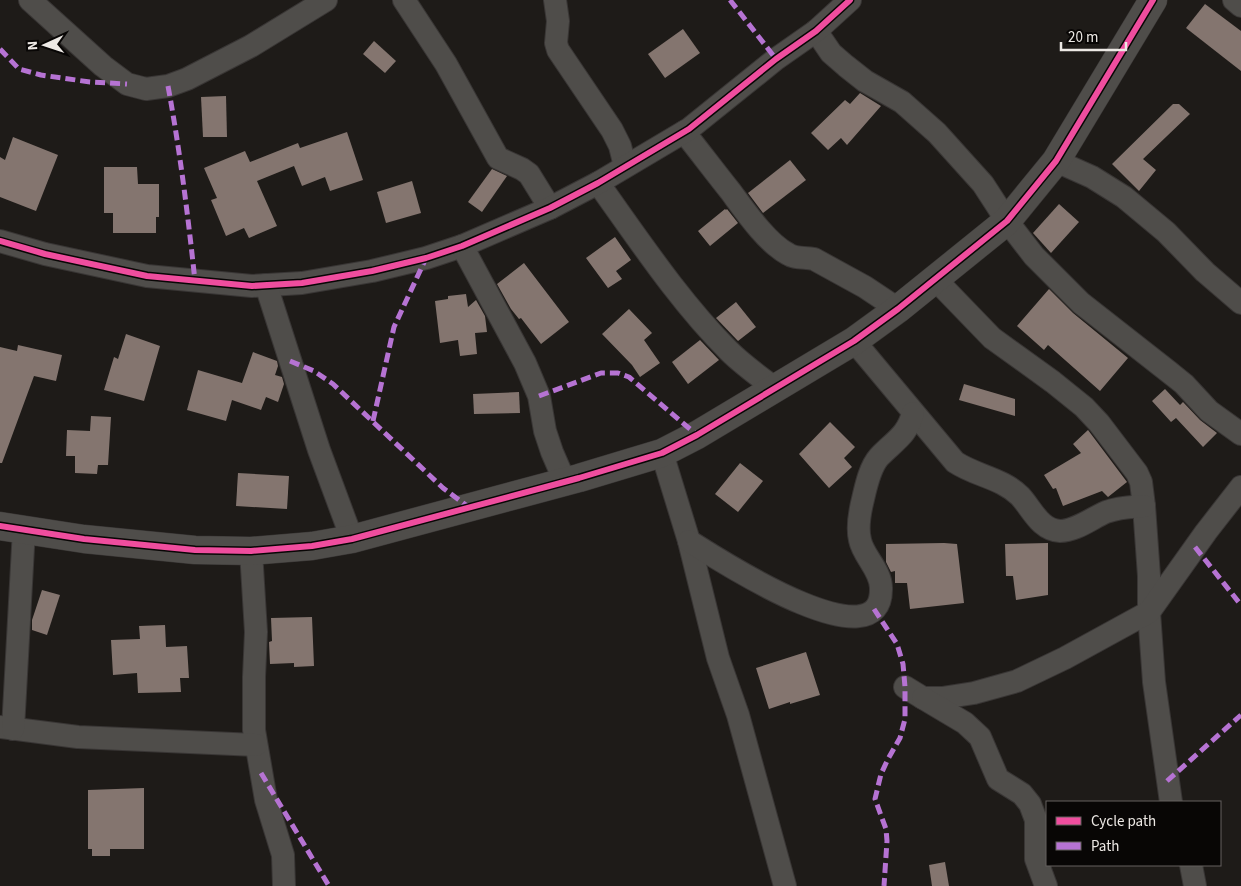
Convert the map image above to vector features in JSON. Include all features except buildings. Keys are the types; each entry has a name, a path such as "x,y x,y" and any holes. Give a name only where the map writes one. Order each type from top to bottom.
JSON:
{"street":[{"path":"30,0 102,66 127,84 146,88 168,86 187,79 251,46 326,0"},
{"path":"404,0 446,64 498,158 529,174 550,208"},
{"path":"554,0 558,21 556,43 558,50 612,130 620,146 625,166"},
{"path":"0,240 45,254 147,276 252,286 302,282 372,271 426,258 462,246 550,208 598,183 684,132 776,59 816,31 850,0"},
{"path":"256,745 78,738 6,728 12,528 84,539 186,549 251,551 312,546 352,539 565,482 662,453 697,436 854,341 898,309 1007,221 1056,161 1153,0"},
{"path":"1234,0 1241,6"},
{"path":"816,31 831,53 846,66 865,80 902,102 937,133 983,184 1007,221 1034,256 1081,303 1170,372 1209,411 1241,434"},
{"path":"684,132 748,215 781,250 795,257 814,259 898,309"},
{"path":"1056,161 1092,177 1124,197 1166,232 1205,272 1241,303"},
{"path":"598,183 643,246 708,329 740,362 776,389"},
{"path":"462,246 525,363 539,396 545,430 552,452 565,482"},
{"path":"935,279 972,320 992,338 1053,382 1089,412 1137,472 1141,482 1144,506 1154,682 1171,801"},
{"path":"266,285 319,450 352,539"},
{"path":"854,341 956,462 965,468 999,482 1020,496 1032,512 1048,528 1060,531 1074,528 1108,511 1124,507 1144,506"},
{"path":"689,542 782,596 823,612 845,616 866,614 874,610 880,600 881,587 876,570 859,540 859,522 863,500 875,463 906,430 913,413"},
{"path":"662,453 689,542 718,658 738,715 786,886"},
{"path":"1046,886 1036,859 1036,820 1030,804 1022,794 998,779 986,749 975,732 965,723 914,692 942,698 974,693 1017,681 1065,658 1149,612 1206,532 1241,487"},
{"path":"251,551 256,632 253,712 256,745 266,800 283,855 284,886"},
{"path":"1191,866 1195,886"}],"marked path":[{"path":"730,0 776,59"},
{"path":"0,49 19,69 41,75 90,82 127,84"},
{"path":"168,86 195,281"},
{"path":"373,421 394,327 426,258"},
{"path":"290,361 314,371 333,384 443,488 470,508"},
{"path":"539,396 601,373 618,373 629,377 697,435"},
{"path":"1195,547 1241,605"},
{"path":"874,609 897,644 903,664 905,687 905,719 900,738 881,774 875,799 886,829 884,886"},
{"path":"1167,781 1241,715"},
{"path":"261,773 329,886"}],"cycle path":[{"path":"0,241 45,254 147,276 252,286 302,283 372,271 426,258 462,246 550,208 598,183 689,129 776,59 816,31 850,0"},
{"path":"0,526 84,539 195,550 251,551 312,546 352,539 579,478 662,453 697,435 854,341 898,309 1007,221 1056,161 1153,0"}]}
